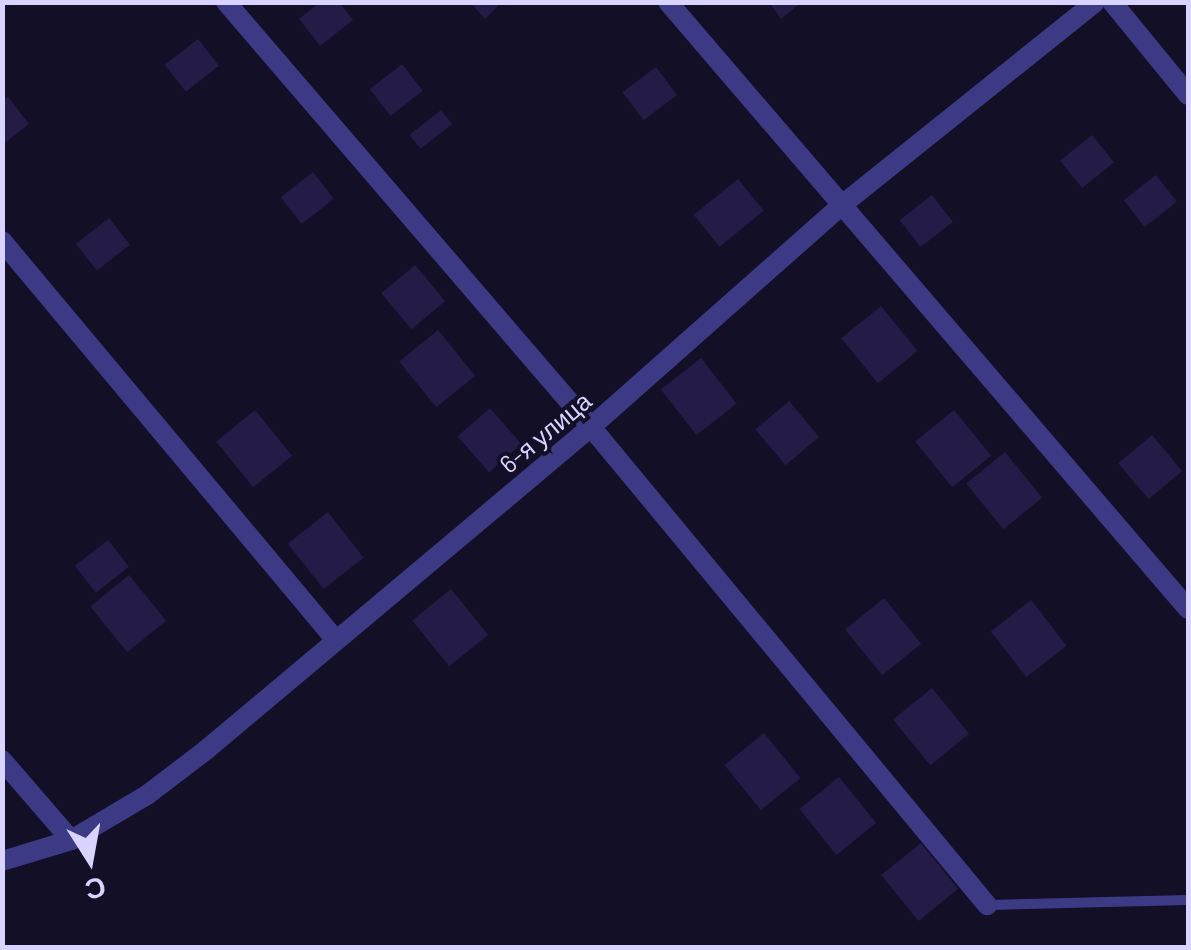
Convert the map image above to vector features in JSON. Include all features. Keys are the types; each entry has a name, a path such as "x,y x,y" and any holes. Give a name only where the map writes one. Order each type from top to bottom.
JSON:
{"street":[{"path":"226,2 591,427 986,905"},
{"path":"668,2 1188,609"},
{"name":"6-я улица","path":"2,862 71,840 147,795 192,762 591,427 842,205 1096,2"},
{"path":"1112,2 1188,95"},
{"path":"2,241 335,640"},
{"path":"2,760 71,840"}],"lane":[{"path":"986,905 1188,900"}],"building":[{"path":"320,2 339,2 353,20 320,46 299,19"},
{"path":"470,2 502,2 485,19"},
{"path":"769,2 802,2 781,19"},
{"path":"198,39 219,66 186,92 165,65"},
{"path":"402,64 423,91 391,116 370,89"},
{"path":"656,67 677,95 644,120 622,92"},
{"path":"8,97 29,124 2,145 2,101"},
{"path":"441,110 452,124 421,149 409,135"},
{"path":"1092,135 1114,162 1082,188 1060,161"},
{"path":"313,172 334,199 302,224 281,197"},
{"path":"1156,175 1177,202 1145,227 1124,200"},
{"path":"738,179 764,211 720,247 694,215"},
{"path":"932,195 953,222 921,247 900,220"},
{"path":"109,218 130,245 97,271 76,244"},
{"path":"415,265 445,301 412,329 381,293"},
{"path":"881,306 918,351 878,383 841,338"},
{"path":"438,330 475,376 436,407 399,361"},
{"path":"701,358 737,404 697,435 661,389"},
{"path":"789,401 819,437 786,465 755,429"},
{"path":"490,408 521,444 489,472 458,436"},
{"path":"255,410 292,456 253,487 216,441"},
{"path":"954,410 991,456 952,487 915,441"},
{"path":"1152,435 1182,471 1149,499 1118,463"},
{"path":"1005,452 1042,498 1003,529 966,483"},
{"path":"328,512 364,558 324,589 288,543"},
{"path":"108,540 129,567 96,593 75,566"},
{"path":"129,575 166,621 127,652 90,606"},
{"path":"451,589 488,635 449,666 412,620"},
{"path":"884,598 921,644 882,675 845,629"},
{"path":"1031,600 1067,646 1027,677 991,631"},
{"path":"932,688 969,734 930,765 893,719"},
{"path":"764,733 801,778 761,810 724,765"},
{"path":"839,777 876,823 836,855 799,809"},
{"path":"921,843 958,889 918,921 881,875"}]}
